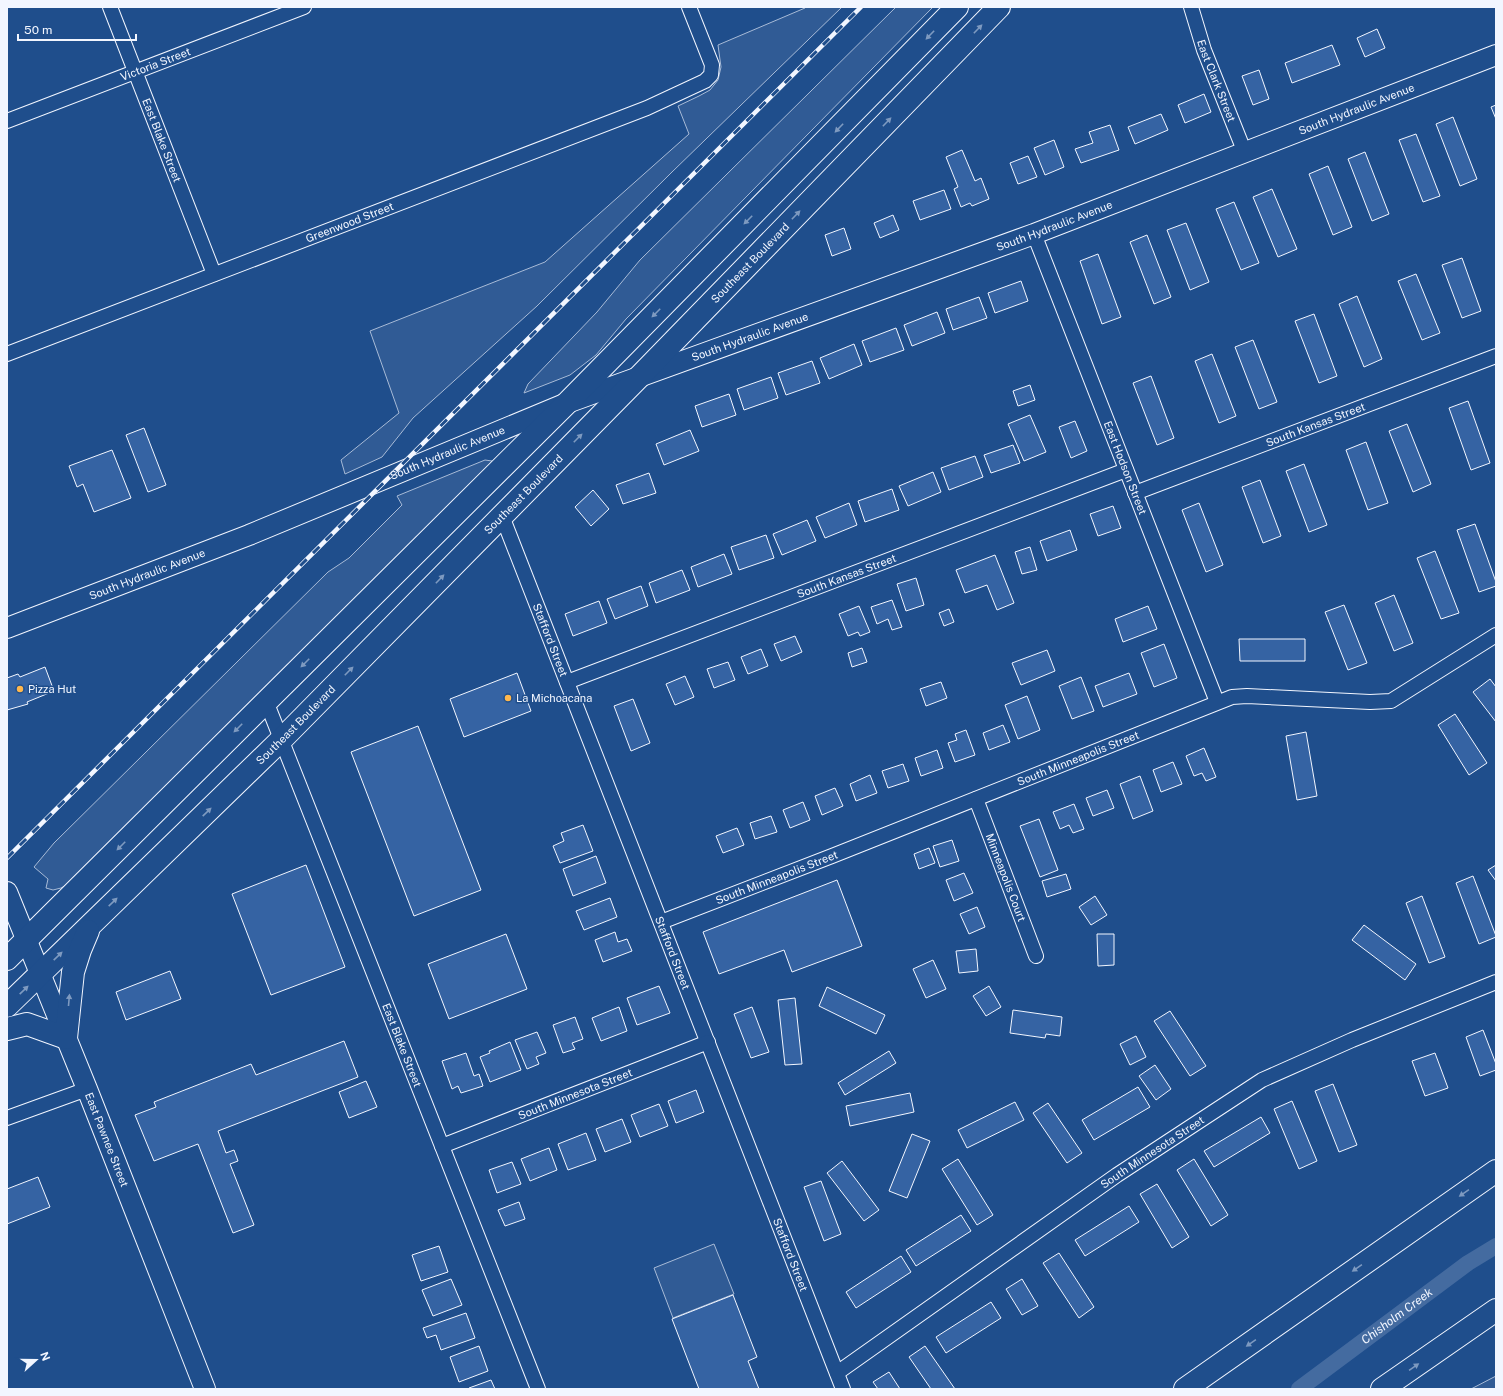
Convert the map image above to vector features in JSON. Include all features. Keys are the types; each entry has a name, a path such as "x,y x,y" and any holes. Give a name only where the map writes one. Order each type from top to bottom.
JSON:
{"main road":[{"path":"7,959 567,403 957,7"},
{"name":"Southeast Boulevard","path":"7,1006 281,740 639,377 999,7"},
{"path":"7,1029 27,1024 66,1038 73,972 80,950 92,923"},
{"path":"1185,1389 1496,1171"},
{"path":"1382,1389 1496,1310"}],"street":[{"name":"East Blake Street","path":"110,7 214,274"},
{"name":"Victoria Street","path":"7,121 304,7"},
{"name":"Greenwood Street","path":"7,354 639,111 705,81 711,75 712,65 689,7"},
{"name":"East Clark Street","path":"1191,7 1204,50 1245,153"},
{"name":"South Hydraulic Avenue","path":"7,628 249,535 567,403 1034,234 1496,55"},
{"name":"East Hodson Street","path":"1034,234 1217,702"},
{"name":"South Kansas Street","path":"1135,493 1496,356"},
{"name":"South Kansas Street","path":"567,682 1126,470"},
{"name":"Stafford Street","path":"502,516 843,1389"},
{"name":"South Minneapolis Street","path":"661,922 976,799 1217,702 1247,696 1370,702 1391,701 1496,635"},
{"name":"East Blake Street","path":"266,701 538,1389"},
{"name":"Minneapolis Court","path":"976,799 1036,956"},
{"name":"East Pawnee Street","path":"7,892 87,1089 205,1389"},
{"name":"South Minnesota Street","path":"837,1373 1117,1175 1262,1080 1352,1040 1496,982"},
{"name":"South Minnesota Street","path":"442,1146 708,1042"},
{"path":"7,1118 87,1089"}],"shaded area":[{"path":"805,7 842,7 537,306 413,418 382,457 345,474 341,460 399,413 370,331 545,262 689,134 678,106 710,90 718,80 721,67 718,45"},
{"path":"896,7 933,7 626,319 596,355 570,375 524,393 528,384 597,312 640,260"},
{"path":"485,460 492,461 492,466 70,883 53,890 46,888 48,879 34,867 54,843 328,572 349,558 402,505 397,496"},
{"path":"714,1244 734,1294 673,1318 654,1268"},
{"path":"1496,1376 1496,1389 1471,1389"}],"building":[{"path":"1377,29 1385,48 1365,57 1357,38"},
{"path":"1332,45 1340,65 1292,83 1285,63"},
{"path":"1259,70 1269,99 1253,105 1242,76"},
{"path":"1204,94 1211,112 1185,123 1178,105"},
{"path":"1496,105 1496,119 1491,107"},
{"path":"1161,114 1168,130 1135,144 1128,127"},
{"path":"1453,117 1477,179 1460,186 1436,124"},
{"path":"1110,125 1119,150 1081,163 1075,149 1093,143 1089,132"},
{"path":"1416,134 1440,196 1423,202 1399,140"},
{"path":"1054,140 1064,167 1045,175 1034,148"},
{"path":"962,150 975,181 981,178 989,199 972,206 970,203 961,207 954,189 958,187 946,157"},
{"path":"1365,152 1389,214 1372,221 1348,159"},
{"path":"1028,156 1037,177 1018,184 1010,163"},
{"path":"1328,166 1352,227 1333,235 1309,174"},
{"path":"1272,189 1297,249 1278,257 1253,197"},
{"path":"944,190 951,209 920,220 913,201"},
{"path":"1234,202 1259,263 1241,270 1216,209"},
{"path":"893,215 899,230 880,238 874,223"},
{"path":"1186,223 1209,282 1190,290 1167,230"},
{"path":"844,228 851,249 832,256 825,235"},
{"path":"1147,235 1171,297 1154,304 1130,242"},
{"path":"1098,254 1121,317 1102,324 1080,261"},
{"path":"1462,258 1481,311 1462,318 1442,265"},
{"path":"1416,274 1440,333 1422,340 1398,281"},
{"path":"1021,281 1028,301 995,313 988,293"},
{"path":"1357,296 1382,359 1364,367 1339,304"},
{"path":"979,297 987,318 953,330 946,309"},
{"path":"937,312 945,333 912,346 904,325"},
{"path":"1314,314 1337,376 1319,383 1295,321"},
{"path":"896,328 904,350 870,362 862,341"},
{"path":"1253,340 1277,402 1259,409 1235,347"},
{"path":"854,344 862,365 829,379 820,358"},
{"path":"1212,354 1236,416 1219,423 1195,361"},
{"path":"812,361 820,383 786,395 778,373"},
{"path":"1151,376 1174,438 1157,445 1133,383"},
{"path":"771,377 778,398 744,410 737,389"},
{"path":"1030,385 1035,400 1018,406 1013,391"},
{"path":"729,394 736,415 702,427 695,406"},
{"path":"1468,401 1490,463 1471,470 1449,408"},
{"path":"1030,415 1046,452 1024,461 1008,424"},
{"path":"1075,421 1087,451 1071,458 1059,427"},
{"path":"1407,424 1431,484 1413,492 1389,431"},
{"path":"144,428 166,485 148,492 126,435"},
{"path":"690,430 699,451 664,465 656,444"},
{"path":"1366,442 1388,503 1368,510 1346,450"},
{"path":"1013,445 1020,463 991,473 984,455"},
{"path":"112,450 131,498 94,512 83,484 77,487 69,466"},
{"path":"975,456 983,477 949,490 941,468"},
{"path":"1304,464 1327,525 1309,532 1286,471"},
{"path":"933,472 941,492 908,506 899,486"},
{"path":"649,473 656,493 623,504 616,485"},
{"path":"1260,480 1281,536 1263,543 1242,487"},
{"path":"892,489 899,510 865,522 858,501"},
{"path":"593,490 609,509 591,526 575,507"},
{"path":"849,503 857,525 825,538 816,517"},
{"path":"1199,503 1223,565 1206,572 1182,510"},
{"path":"1113,506 1121,528 1098,536 1090,514"},
{"path":"807,520 816,541 782,555 773,534"},
{"path":"1475,524 1496,582 1496,586 1479,592 1457,530"},
{"path":"1070,530 1077,550 1047,561 1040,541"},
{"path":"766,535 774,558 739,570 731,547"},
{"path":"1030,547 1037,570 1022,574 1015,552"},
{"path":"1435,551 1459,613 1441,619 1417,558"},
{"path":"724,554 732,574 698,587 691,567"},
{"path":"995,555 1014,603 997,610 987,585 965,593 956,570"},
{"path":"682,570 690,590 656,603 649,583"},
{"path":"916,578 924,605 906,611 897,584"},
{"path":"641,586 648,606 615,619 607,599"},
{"path":"1394,595 1413,643 1394,651 1375,603"},
{"path":"892,600 902,627 892,630 888,619 877,624 871,607"},
{"path":"599,601 607,623 573,636 565,614"},
{"path":"1344,605 1367,663 1348,670 1325,612"},
{"path":"859,606 870,632 860,636 858,632 848,636 839,614"},
{"path":"1148,606 1157,629 1123,642 1115,619"},
{"path":"949,609 954,622 944,626 939,613"},
{"path":"795,636 802,652 781,661 774,644"},
{"path":"1239,639 1305,639 1305,661 1240,661"},
{"path":"1164,644 1177,678 1154,687 1141,653"},
{"path":"862,648 867,662 852,667 848,653"},
{"path":"761,649 768,666 748,674 741,657"},
{"path":"1047,650 1055,671 1021,685 1012,663"},
{"path":"728,662 735,680 714,688 707,669"},
{"path":"45,667 54,691 27,702 28,704 7,710 7,678 18,674 20,677"},
{"path":"517,673 531,711 464,737 450,699"},
{"path":"1129,673 1137,694 1103,707 1095,686"},
{"path":"685,676 694,697 675,705 666,684"},
{"path":"1081,677 1094,711 1072,719 1059,686"},
{"path":"1490,679 1496,687 1496,722 1473,692"},
{"path":"941,682 947,698 926,706 920,689"},
{"path":"1027,696 1040,730 1018,739 1005,705"},
{"path":"633,699 650,743 631,751 614,706"},
{"path":"1455,714 1487,763 1469,775 1438,725"},
{"path":"1003,725 1010,742 989,750 983,733"},
{"path":"418,726 481,890 414,916 351,752"},
{"path":"966,730 975,755 955,762 948,743 957,740 955,734"},
{"path":"1306,732 1317,796 1297,800 1286,736"},
{"path":"1204,748 1216,777 1206,781 1202,773 1194,776 1186,756"},
{"path":"937,750 943,768 921,776 915,758"},
{"path":"1173,762 1182,784 1161,792 1153,770"},
{"path":"903,764 909,781 888,788 882,771"},
{"path":"870,775 877,793 856,801 850,784"},
{"path":"1140,776 1153,811 1133,819 1120,784"},
{"path":"835,788 843,806 822,815 815,796"},
{"path":"1107,790 1114,808 1093,816 1086,798"},
{"path":"803,802 810,820 790,828 783,810"},
{"path":"1074,804 1084,829 1073,833 1069,825 1060,829 1053,812"},
{"path":"771,816 777,832 755,839 750,823"},
{"path":"1039,819 1058,870 1040,877 1020,826"},
{"path":"583,825 593,851 560,863 553,846 564,841 561,833"},
{"path":"737,828 744,845 723,853 716,836"},
{"path":"952,840 959,861 940,867 933,846"},
{"path":"929,848 935,863 919,869 914,854"},
{"path":"596,856 606,883 573,896 563,869"},
{"path":"306,865 345,967 271,995 232,894"},
{"path":"1496,865 1496,881 1488,870"},
{"path":"964,873 973,893 954,901 946,880"},
{"path":"1066,874 1071,889 1047,897 1042,881"},
{"path":"1473,876 1496,936 1479,944 1456,883"},
{"path":"837,880 862,946 792,972 784,950 719,974 703,932"},
{"path":"1095,896 1107,915 1091,925 1079,907"},
{"path":"1422,896 1445,957 1429,963 1406,903"},
{"path":"610,898 617,917 584,930 576,911"},
{"path":"977,907 985,927 969,934 960,914"},
{"path":"1364,925 1416,964 1405,980 1352,940"},
{"path":"615,932 618,942 627,939 632,951 603,962 595,940"},
{"path":"506,934 527,989 449,1019 428,964"},
{"path":"1097,934 1114,934 1114,965 1098,966"},
{"path":"976,949 978,971 959,973 956,951"},
{"path":"933,960 946,989 926,998 913,969"},
{"path":"170,971 181,999 126,1020 116,992"},
{"path":"659,986 670,1013 637,1025 627,998"},
{"path":"989,986 1001,1007 986,1016 973,996"},
{"path":"827,987 885,1015 876,1034 819,1006"},
{"path":"795,998 802,1064 785,1065 778,1000"},
{"path":"619,1007 627,1031 601,1041 592,1018"},
{"path":"752,1007 769,1052 751,1058 734,1014"},
{"path":"1013,1010 1062,1017 1060,1036 1046,1034 1045,1038 1010,1033"},
{"path":"1170,1011 1206,1066 1190,1076 1154,1021"},
{"path":"575,1017 583,1039 572,1043 575,1049 563,1053 553,1025"},
{"path":"1483,1030 1496,1064 1496,1070 1480,1076 1466,1037"},
{"path":"537,1032 546,1053 536,1057 539,1064 527,1069 515,1040"},
{"path":"1136,1036 1146,1057 1130,1065 1120,1044"},
{"path":"344,1041 358,1077 218,1131 226,1153 234,1150 238,1161 230,1164 254,1225 233,1233 198,1144 154,1161 135,1115 156,1107 154,1102 251,1064 256,1075"},
{"path":"510,1042 521,1070 490,1082 480,1057 490,1053 489,1051"},
{"path":"889,1051 896,1063 845,1095 838,1083"},
{"path":"466,1053 474,1076 479,1074 483,1086 461,1093 458,1086 452,1089 442,1061"},
{"path":"1435,1053 1448,1088 1425,1096 1412,1061"},
{"path":"1155,1065 1171,1089 1156,1100 1139,1076"},
{"path":"366,1081 377,1107 349,1118 339,1092"},
{"path":"1333,1084 1357,1145 1339,1152 1315,1091"},
{"path":"1138,1087 1150,1107 1094,1140 1082,1120"},
{"path":"696,1090 704,1112 676,1123 668,1101"},
{"path":"910,1093 914,1112 850,1126 846,1106"},
{"path":"1292,1101 1317,1161 1299,1169 1274,1109"},
{"path":"1015,1102 1024,1120 967,1148 958,1130"},
{"path":"1048,1103 1082,1153 1067,1163 1033,1113"},
{"path":"659,1104 668,1126 640,1137 631,1115"},
{"path":"1261,1117 1270,1133 1214,1167 1204,1151"},
{"path":"622,1119 631,1142 605,1152 596,1129"},
{"path":"586,1133 596,1160 568,1170 558,1144"},
{"path":"912,1134 930,1141 907,1198 889,1191"},
{"path":"549,1148 557,1170 530,1181 521,1159"},
{"path":"958,1159 993,1215 977,1225 942,1169"},
{"path":"1194,1159 1228,1215 1211,1226 1177,1170"},
{"path":"842,1161 879,1210 864,1221 827,1173"},
{"path":"512,1162 521,1184 497,1193 489,1170"},
{"path":"38,1177 50,1207 7,1224 7,1189"},
{"path":"821,1181 841,1234 824,1241 804,1187"},
{"path":"1157,1184 1189,1237 1172,1248 1140,1194"},
{"path":"519,1202 525,1219 505,1226 498,1210"},
{"path":"1129,1206 1139,1222 1085,1256 1075,1240"},
{"path":"961,1215 971,1231 916,1266 906,1250"},
{"path":"439,1246 448,1272 421,1281 412,1255"},
{"path":"1059,1253 1094,1307 1079,1318 1043,1263"},
{"path":"901,1256 911,1272 856,1308 846,1292"},
{"path":"451,1279 462,1305 433,1316 422,1290"},
{"path":"1022,1279 1038,1306 1022,1315 1006,1289"},
{"path":"733,1295 757,1357 748,1361 759,1389 699,1389 672,1319"},
{"path":"991,1302 1001,1318 946,1353 936,1337"},
{"path":"466,1313 475,1338 441,1350 436,1335 427,1338 423,1328"},
{"path":"479,1346 488,1371 459,1382 450,1357"},
{"path":"925,1346 955,1389 931,1389 909,1357"},
{"path":"889,1372 900,1389 878,1389 873,1382"},
{"path":"491,1380 495,1389 469,1388"}],"waterway":[{"name":"Chisholm Creek","path":"1299,1389 1468,1263 1496,1246"}],"railway":[{"path":"7,858 861,7"}],"place":[{"name":"Pizza Hut","path":"20,689"},
{"name":"La Michoacana","path":"508,698"}]}
